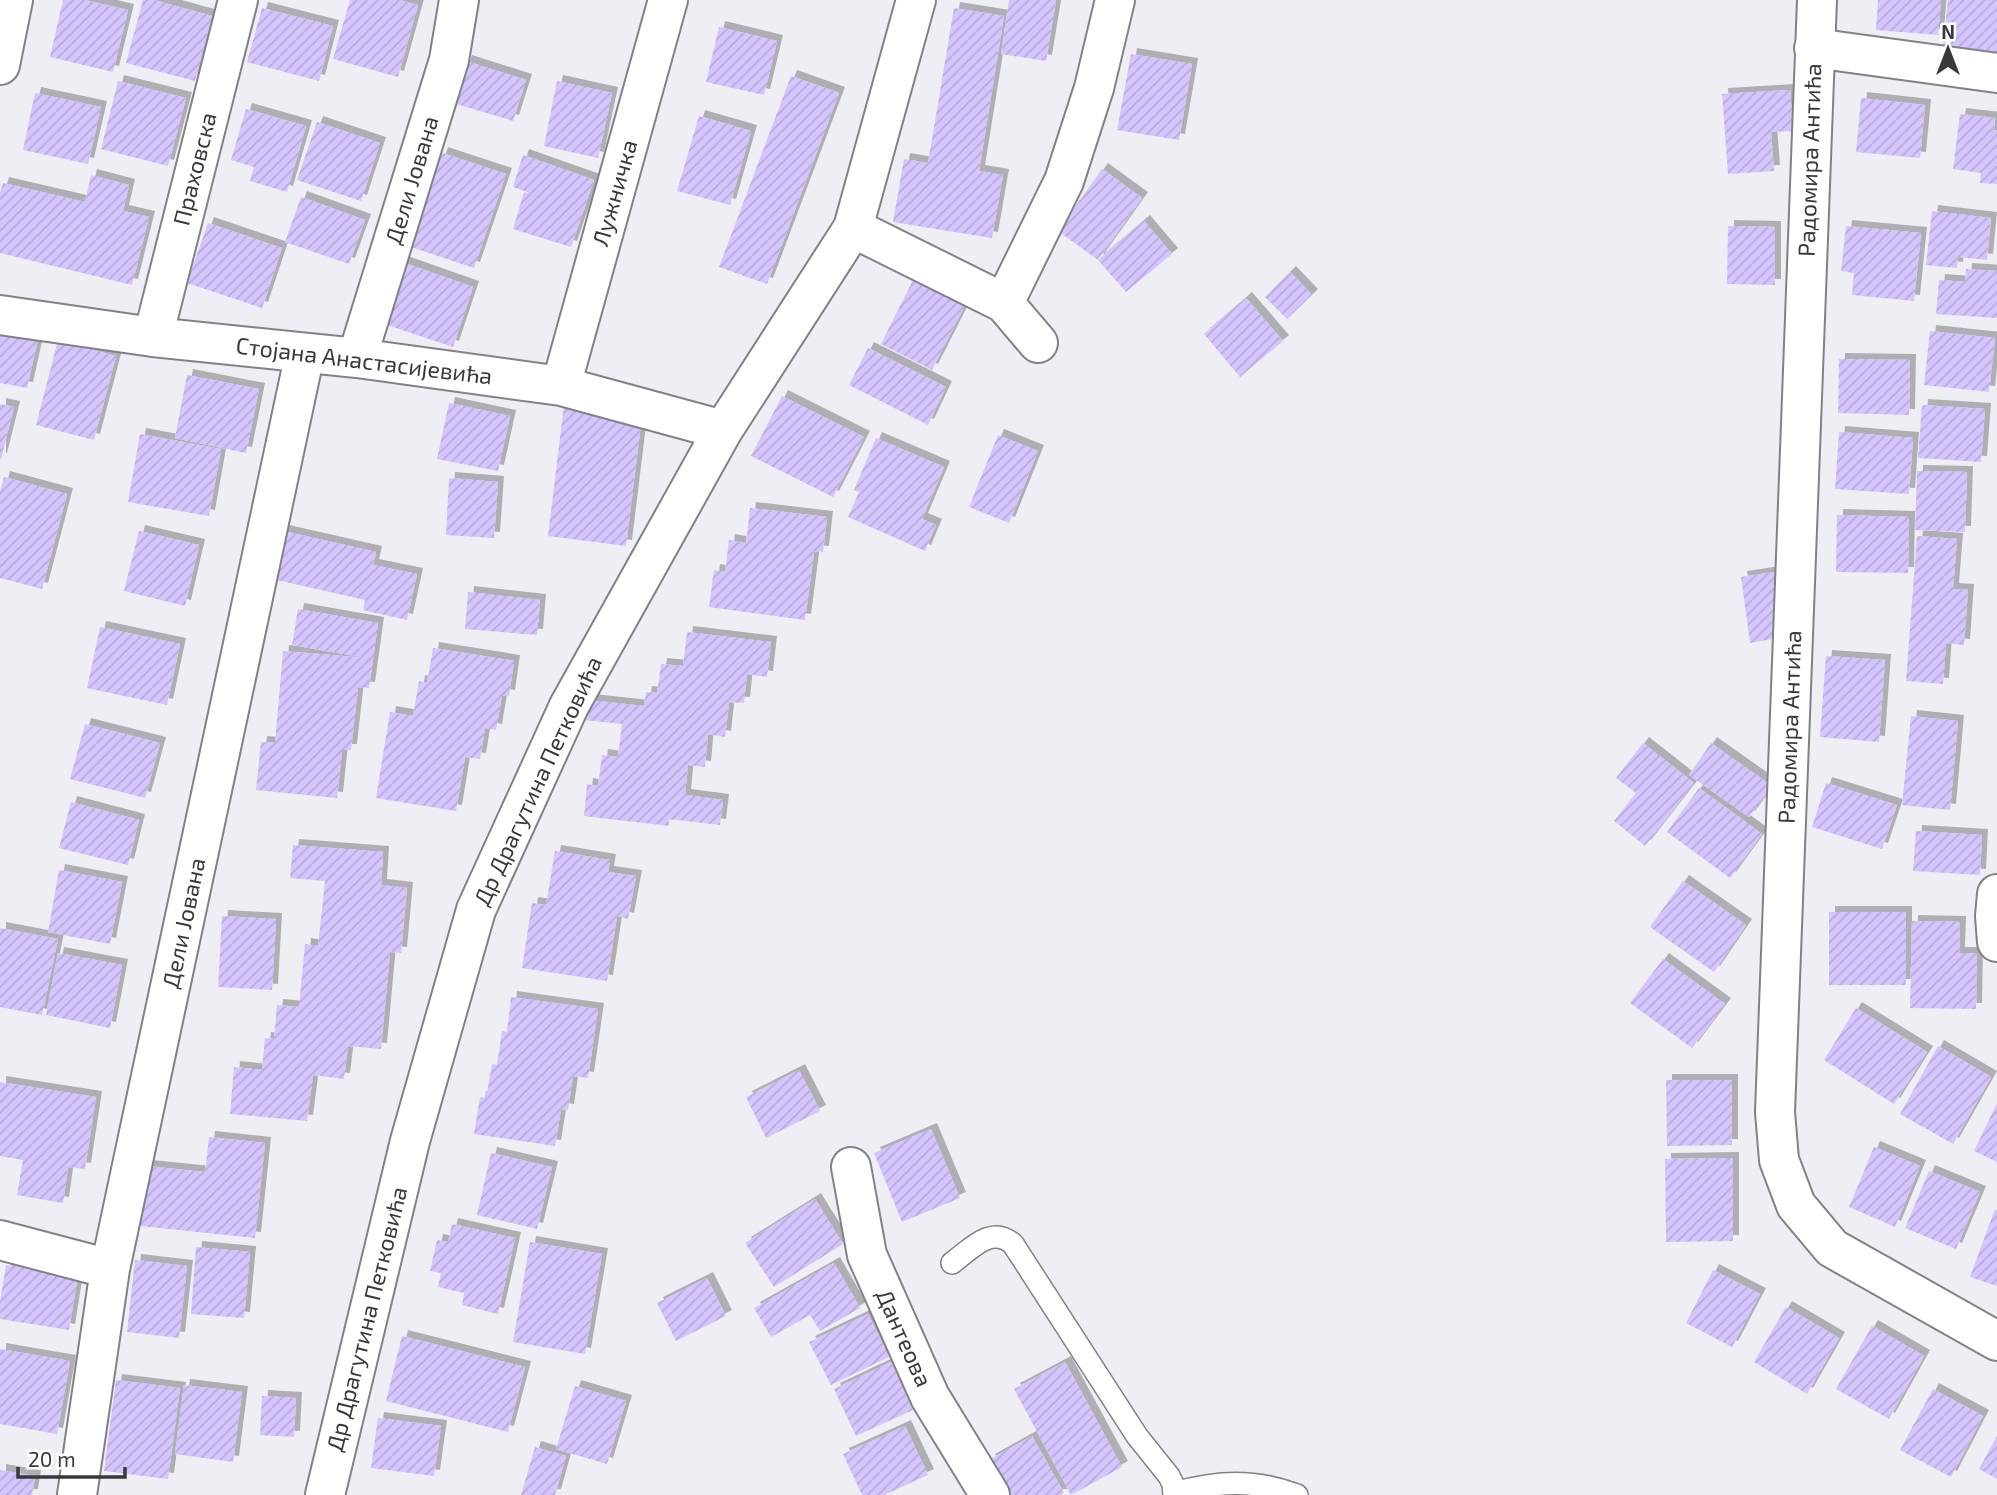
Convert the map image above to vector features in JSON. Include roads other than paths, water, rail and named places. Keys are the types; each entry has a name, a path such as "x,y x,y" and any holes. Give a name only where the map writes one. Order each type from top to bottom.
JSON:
{"street":[{"path":"0,65 13,0"},
{"name":"Праховска","path":"153,337 238,0"},
{"name":"Дели Јована","path":"357,358 449,60 459,0"},
{"name":"Лужничка","path":"561,386 668,0"},
{"name":"Др Драгутина Петковића","path":"325,1495 410,1141 476,910 569,706 723,430 853,228 916,0"},
{"path":"1004,303 1064,181 1094,88 1115,0"},
{"name":"Радомира Антића","path":"1817,0 1775,1112 1779,1160 1796,1205 1832,1248 1997,1341"},
{"path":"1814,48 1997,73"},
{"path":"853,228 1004,303 1038,343"},
{"name":"Стојана Анастасијевића","path":"0,315 153,337 357,358 561,386 723,430"},
{"name":"Дели Јована","path":"77,1495 110,1269 305,353"},
{"path":"1997,894 1997,942"},
{"name":"Дантеова","path":"851,1167 867,1255 930,1397 990,1495"},
{"path":"0,1240 110,1269"}],"lane":[{"path":"952,1263 985,1238 1001,1237 1013,1244 1137,1436 1169,1476 1174,1494 1204,1485 1235,1482 1276,1488 1297,1495"}]}
